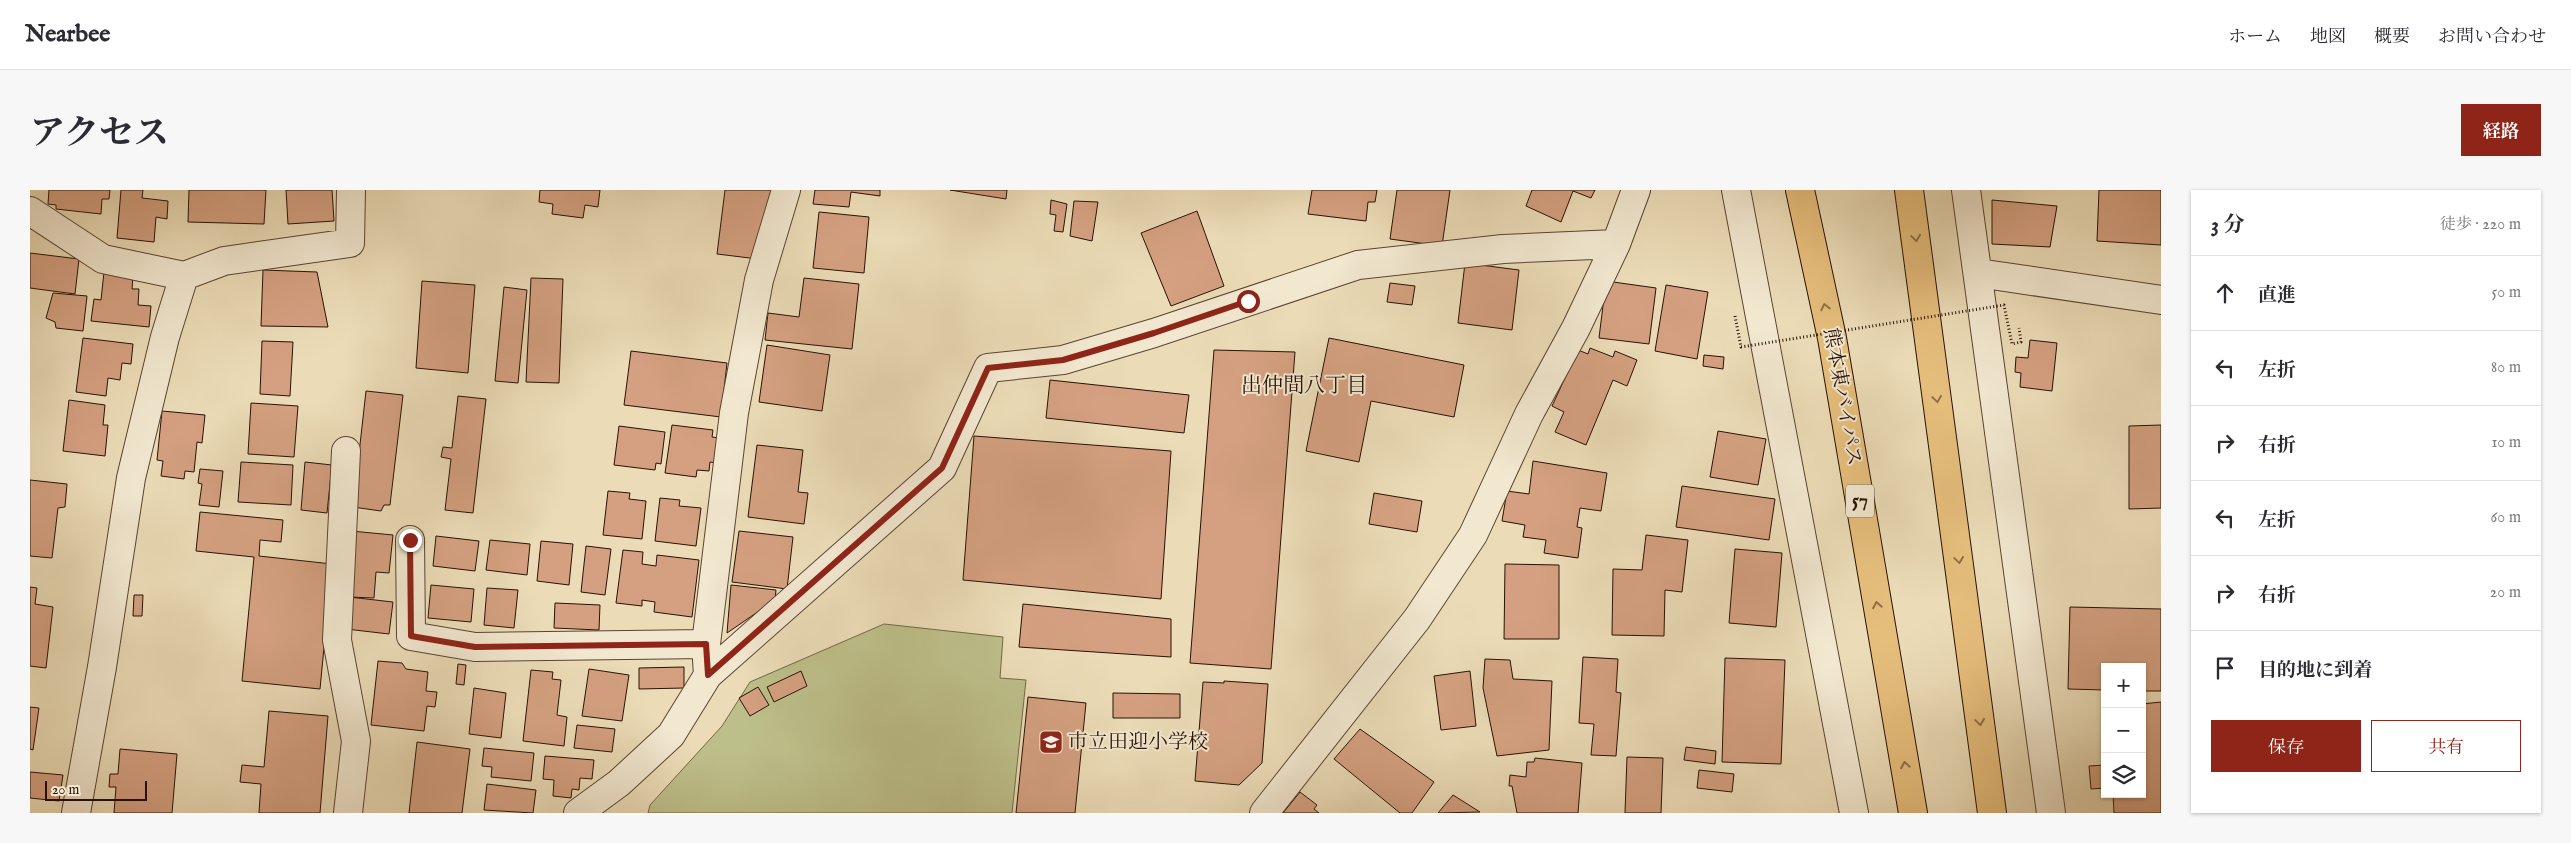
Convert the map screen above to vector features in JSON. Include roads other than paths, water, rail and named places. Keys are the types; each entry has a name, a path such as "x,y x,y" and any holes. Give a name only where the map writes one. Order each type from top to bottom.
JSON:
{"highway":[{"name":"熊本東バイパス","path":"1800,190 1832,338 1913,813"},
{"path":"1909,190 1992,813"}],"street":[{"path":"30,210 103,259 184,276 224,261 350,243 351,190"},
{"path":"708,675 706,644 734,413 759,280 786,190"},
{"path":"1264,813 1417,619 1473,535 1529,414 1576,328 1616,244 1636,190"},
{"path":"1736,190 1854,813"},
{"path":"1966,190 2051,813"},
{"path":"578,813 619,783 671,735 708,675 942,468 988,368 1063,360 1154,333 1358,265 1503,249 1616,244"},
{"path":"1978,273 2161,300"},
{"path":"76,813 102,667 131,478 165,337 184,276"},
{"path":"346,450 337,640 356,741 348,813"},
{"path":"410,540 411,636 475,647 706,644"},
{"path":"613,813 619,783"}],"place":[{"name":"市立田迎小学校","path":"1051,742"}],"district":[{"name":"出仲間八丁目","path":"1304,386"}]}
